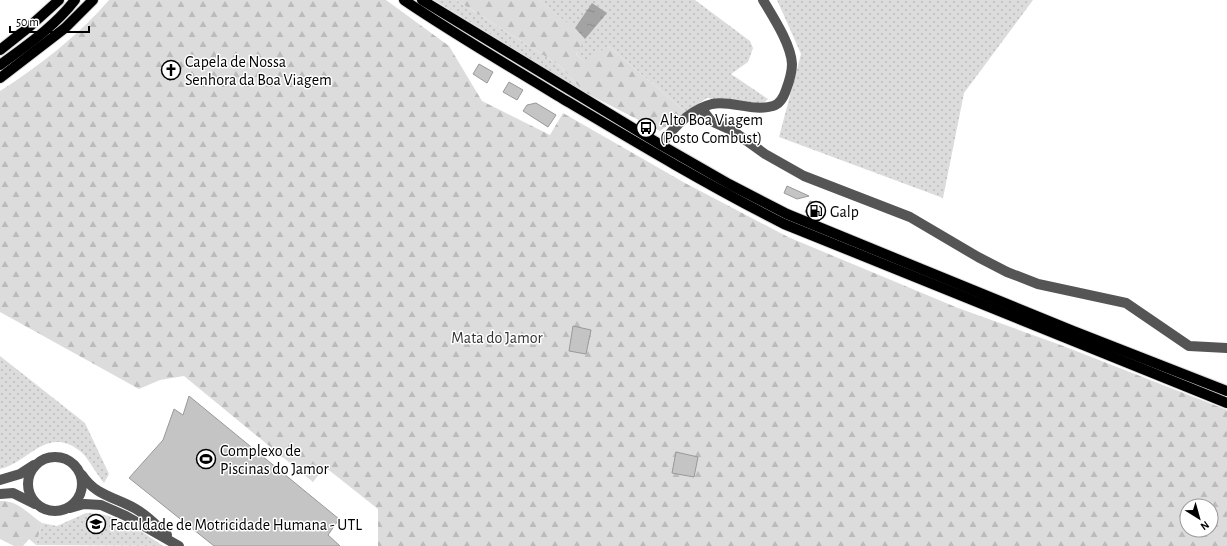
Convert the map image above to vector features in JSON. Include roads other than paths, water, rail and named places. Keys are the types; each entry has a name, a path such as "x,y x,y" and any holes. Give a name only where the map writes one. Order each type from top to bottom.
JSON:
{"main road":[{"path":"0,50 29,27 59,0"},
{"path":"0,65 40,36 65,13 75,0"},
{"path":"0,78 65,28 94,0"},
{"path":"404,0 443,26 658,156 726,195 784,224 1227,403"},
{"path":"422,0 661,145 729,184 787,214 1073,331 1227,391"}],"street":[{"path":"661,145 671,130 691,115 711,104 721,103 748,108 774,106 783,97 791,75 792,63 778,26 763,0"},
{"path":"702,109 711,121 733,131 765,154 804,176 910,217 978,258 1007,272 1038,284 1126,303 1189,346 1227,348"},
{"path":"0,480 20,474 39,462 52,457 62,458 71,462 95,490 125,503 142,513 177,545"},
{"path":"38,506 31,496 28,485 31,472 39,462"},
{"path":"68,508 74,504 81,493 82,479 80,472"},
{"path":"0,494 13,494 38,506 54,511 84,504 101,505 126,516 177,545"}],"water":[{"path":"592,3 607,13 585,39 575,28"}],"place":[{"name":"Capela de Nossa Senhora da Boa Viagem","path":"171,70"},
{"name":"Alto Boa Viagem (Posto Combust)","path":"646,128"},
{"name":"Galp","path":"816,211"},
{"name":"Complexo de Piscinas do Jamor","path":"206,459"},
{"name":"Faculdade de Motricidade Humana - UTL","path":"96,524"}],"park label":[{"name":"Mata do Jamor","path":"497,337"}]}
